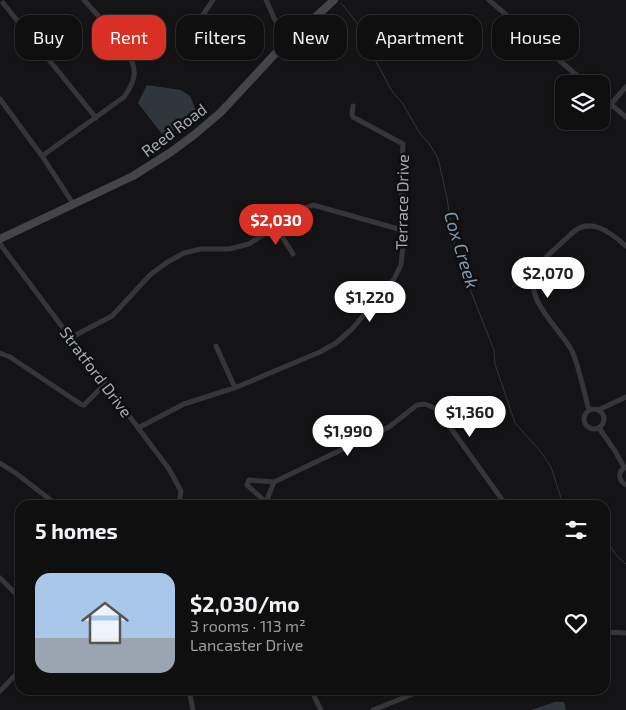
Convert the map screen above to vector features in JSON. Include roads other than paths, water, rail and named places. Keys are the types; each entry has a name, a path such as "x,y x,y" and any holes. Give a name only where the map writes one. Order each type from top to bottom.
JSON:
{"street":[{"path":"42,156 124,97 131,86 134,75 133,62 127,50 84,0"},
{"path":"203,15 214,0"},
{"path":"266,0 274,18"},
{"name":"Reed Road","path":"318,15 334,0"},
{"path":"489,0 576,75"},
{"path":"3,3 96,118"},
{"name":"Reed Road","path":"0,239 74,205 156,163 221,112 274,55"},
{"path":"626,87 611,104 626,117"},
{"path":"0,99 42,156 74,205"},
{"name":"Terrace Drive","path":"138,428 184,404 234,388 320,352 346,335 394,279 401,264 403,144 353,117 353,106"},
{"path":"70,338 112,316 150,275 184,253 201,249 229,249 249,244 301,209 313,205 402,230"},
{"path":"276,227 293,254"},
{"path":"589,410 572,352 537,301 533,279 543,262 575,229 598,227 607,231 626,246"},
{"name":"Stratford Drive","path":"0,244 169,469 181,491 180,500"},
{"path":"216,346 234,388"},
{"path":"0,353 10,357 82,405 105,384"},
{"path":"589,410 598,410 626,397"},
{"path":"263,500 247,485 249,480 274,482 389,427 417,405 425,404 437,409 502,500"},
{"path":"589,410 584,417 586,424 592,429 599,428 603,422 604,418 598,410"},
{"path":"599,428 625,467 619,473 619,477 620,481 626,485"},
{"path":"0,463 50,500"},
{"path":"267,500 274,482"},
{"path":"0,578 15,593"},
{"path":"610,632 626,632"},
{"path":"0,691 15,675"},
{"path":"191,695 193,710"},
{"path":"314,695 321,710"},
{"path":"374,710 406,695"}],"waterway":[{"name":"Cox Creek","path":"341,3 362,29 368,47 392,91 403,104 419,132 438,158 453,238 462,269 494,350 495,364 515,423 541,452 551,467 563,500"},
{"name":"Cox Creek","path":"610,546 617,556 626,564"}]}
